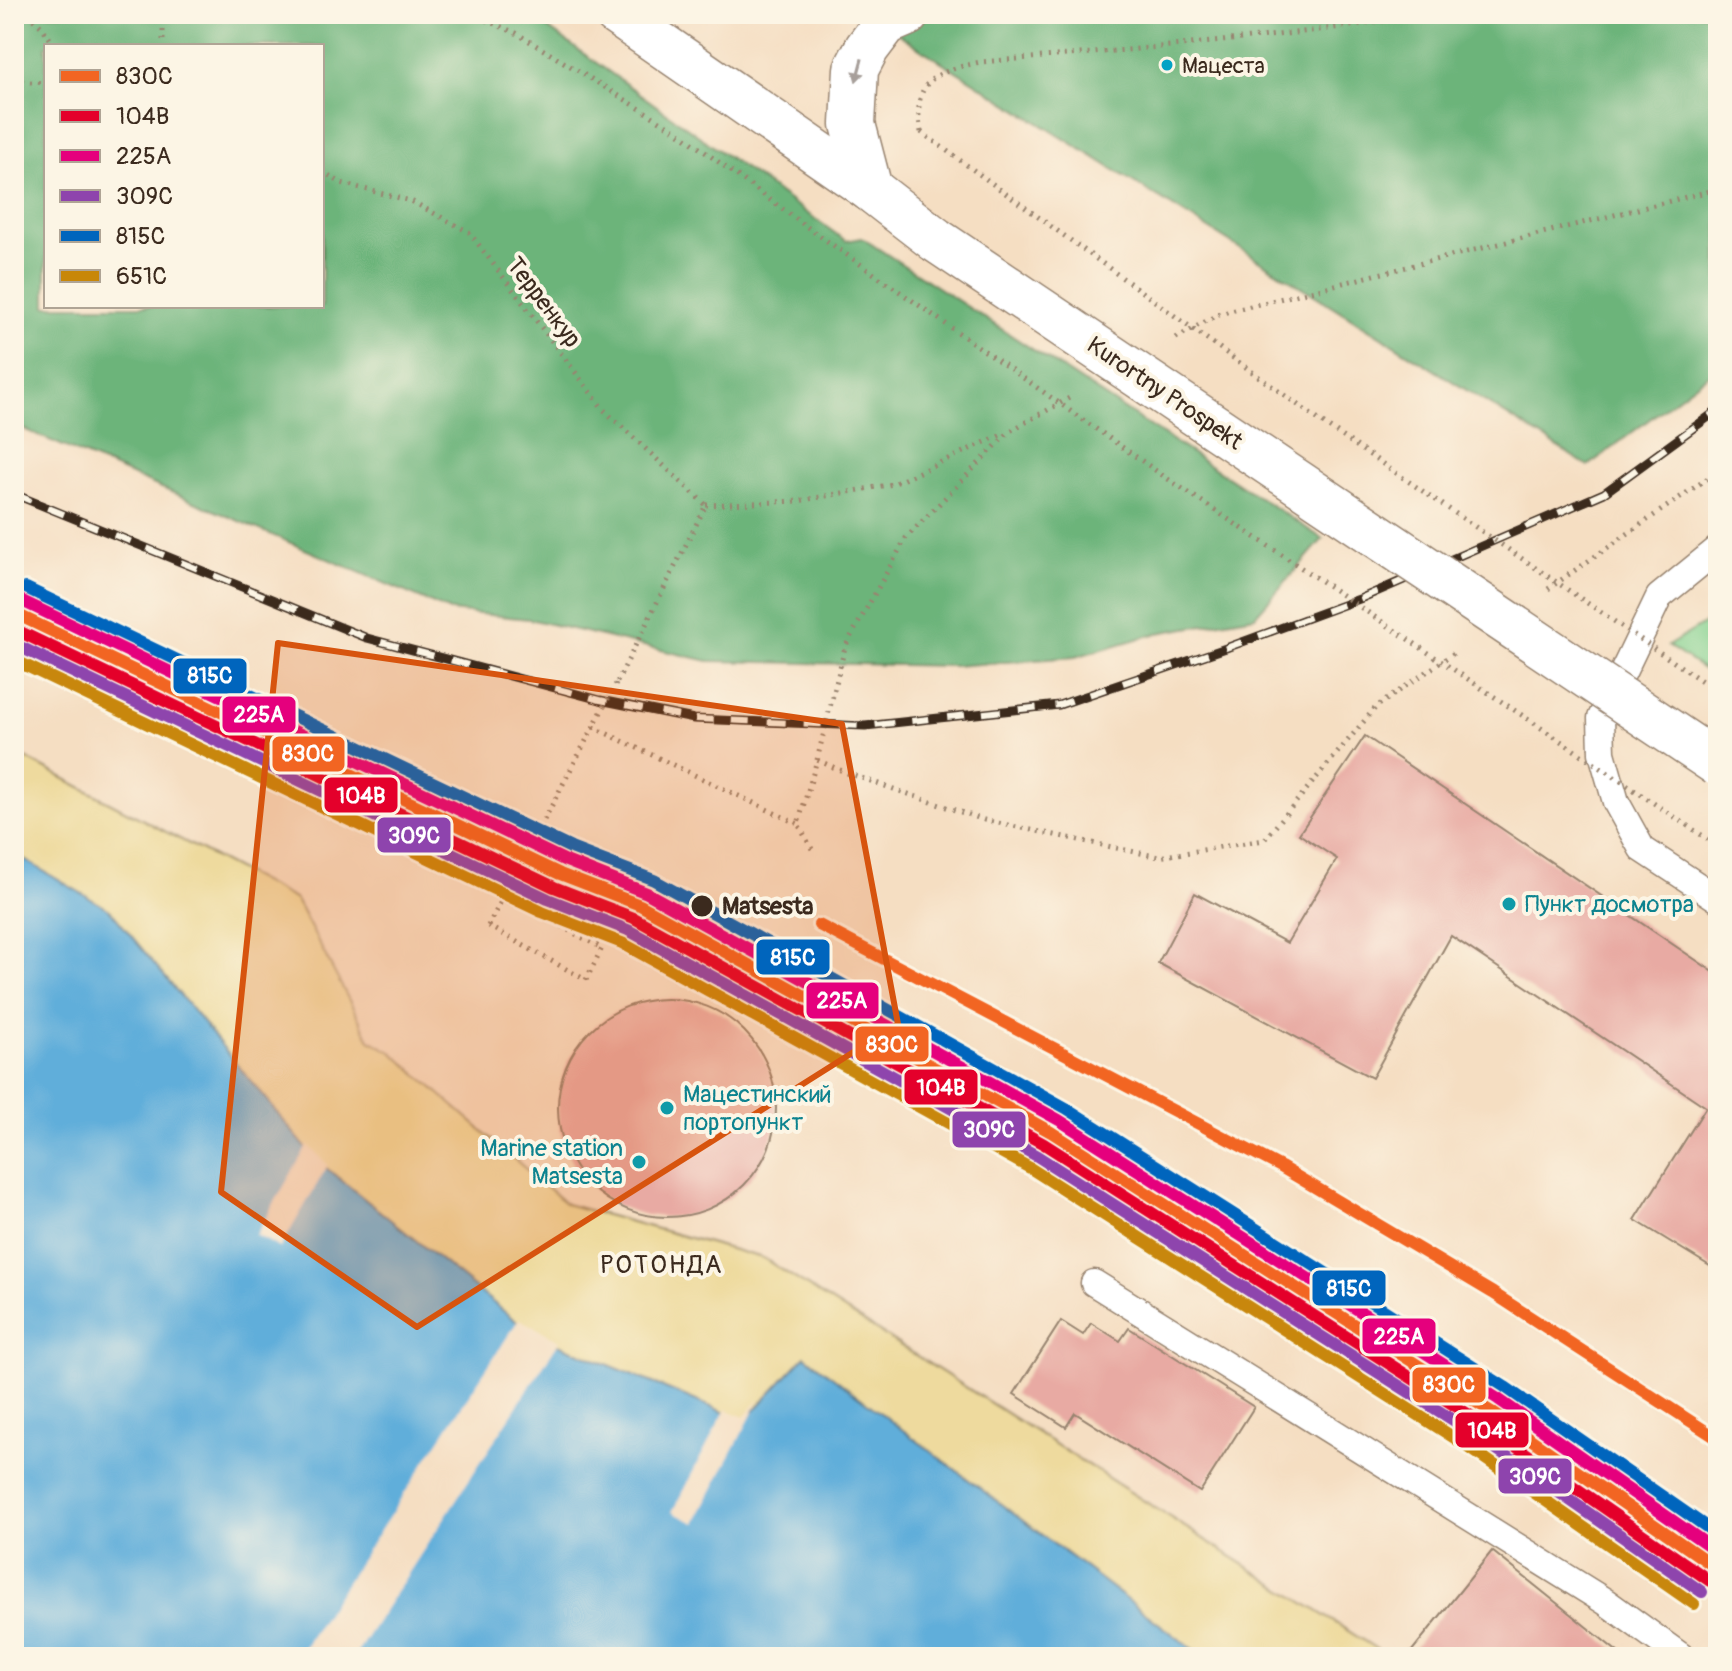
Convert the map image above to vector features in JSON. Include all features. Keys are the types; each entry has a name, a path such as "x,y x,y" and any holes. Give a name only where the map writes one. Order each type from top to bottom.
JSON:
{"main road":[{"name":"Kurortny Prospekt","path":"617,14 870,189 936,240 1718,764"},
{"path":"870,189 853,124 856,69 886,23 907,14"}],"lane":[{"path":"1718,549 1659,597 1601,718 1602,753 1616,802 1642,849 1718,899"},
{"path":"1094,1283 1606,1602 1682,1657"}],"path":[{"path":"27,14 42,27 54,44"},
{"path":"163,14 163,44"},
{"path":"471,14 516,33 675,130 807,227 1165,477 1718,846"},
{"path":"1432,14 1334,30 1213,44 980,62 945,69 932,77 923,92 917,110 921,132 1327,426 1718,692"},
{"path":"14,81 44,83"},
{"name":"Терренкур","path":"324,172 341,183 411,201 469,232 604,410 706,505"},
{"path":"530,887 543,917 602,948 586,980 488,926 706,505 798,501 893,484 1010,431"},
{"path":"1547,589 1718,471"},
{"path":"798,824 817,760 984,820 1159,857 1264,840 1376,707 1468,644"},
{"path":"593,727 798,824 812,849"}],"highlighted area":[{"path":"278,643 842,724 898,1024 417,1327 221,1192"}],"green space":[{"path":"14,14 528,14 846,241 862,238 1323,539 1255,616 1158,633 1075,657 953,666 708,661 529,619 450,611 14,425"},
{"path":"869,14 1718,14 1718,367 1588,466"},
{"path":"1718,615 1718,679 1668,646"}],"sand":[{"path":"14,752 296,900 370,1040 393,1053 566,1204 763,1258 1389,1657 1203,1657 805,1356 745,1421 558,1344 517,1322 315,1159 110,910 14,854"}],"water":[{"path":"14,854 110,910 315,1159 517,1322 558,1344 745,1421 805,1356 1203,1657 14,1657"}],"pier":[{"path":"308,1145 328,1165 280,1248 256,1235"},
{"path":"519,1319 560,1340 354,1657 297,1657"},
{"path":"760,1399 695,1523 672,1512 726,1409 744,1417"}],"building":[{"path":"1365,736 1718,975 1718,1271 1635,1220 1706,1107 1451,936 1372,1078 1158,963 1195,893 1287,943 1337,859 1299,834"},
{"name":"Мацестинский портопункт","path":"667,999 709,1007 728,1017 744,1031 758,1047 768,1066 776,1108 768,1150 758,1169 744,1185 728,1199 709,1209 667,1217 625,1209 606,1199 590,1185 576,1169 566,1150 558,1108 566,1066 576,1047 590,1031 606,1017 625,1007"},
{"path":"1061,1321 1083,1335 1091,1323 1120,1341 1129,1328 1254,1407 1200,1492 1075,1413 1066,1427 1014,1394"},
{"path":"1492,1551 1624,1657 1407,1657"}],"railway":[{"path":"14,494 367,638 600,700 694,719 865,726 1059,705 1362,598 1604,493 1718,410"}],"transit line":[{"name":"815С","path":"26,588 571,848 654,880 1066,1108 1505,1387 1718,1535"},
{"name":"225А","path":"20,600 566,861 647,893 1059,1120 1498,1399 1718,1552"},
{"name":"830С","path":"14,613 560,874 640,905 1051,1132 1490,1411 1718,1569"},
{"name":"104В","path":"14,629 554,887 634,918 1044,1144 1482,1423 1710,1581"},
{"name":"309С","path":"14,644 548,899 628,930 1037,1156 1475,1434 1702,1592"},
{"name":"651С","path":"14,660 542,912 622,943 1030,1168 1467,1446 1694,1604"},
{"name":"830С","path":"819,925 1281,1167 1493,1293 1718,1439"}],"place":[{"name":"Мацеста","path":"1167,65"},
{"name":"Пункт досмотра","path":"1509,904"},
{"name":"Matsesta","path":"702,906"},
{"name":"Мацестинский портопункт","path":"667,1108"},
{"name":"Marine station Matsesta","path":"639,1162"}],"district":[{"name":"РОТОНДА","path":"662,1264"}]}
